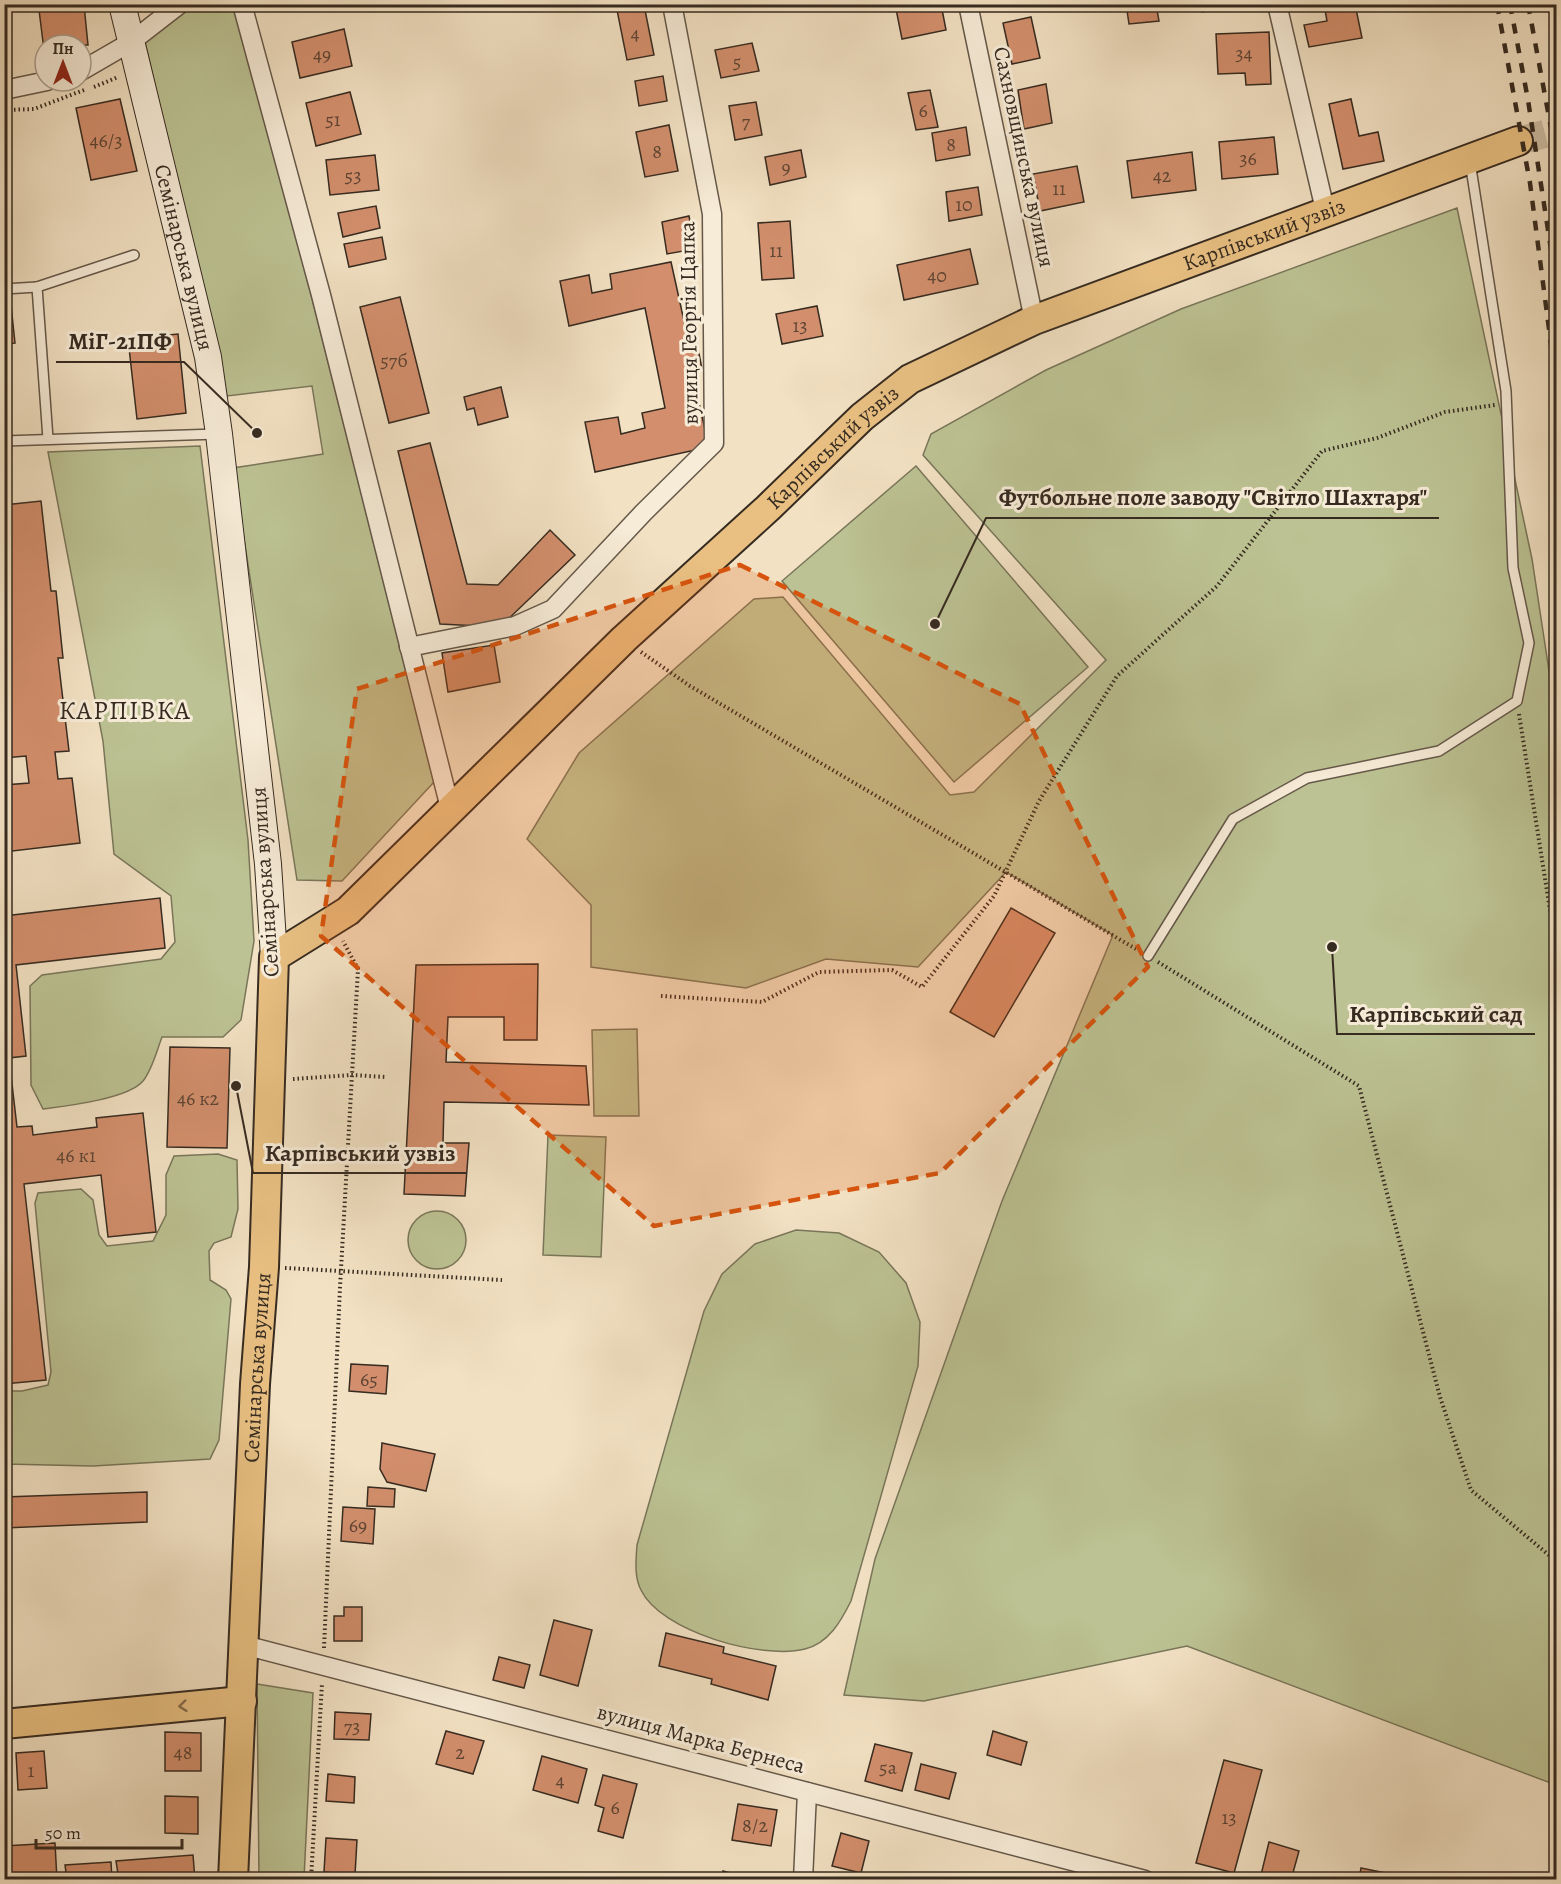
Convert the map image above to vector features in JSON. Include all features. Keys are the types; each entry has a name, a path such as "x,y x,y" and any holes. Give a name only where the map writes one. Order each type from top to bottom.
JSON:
{"main road":[{"name":"Семінарська вулиця","path":"122,4 208,357 219,434 268,864 274,957 264,1267 255,1384 232,1880"},
{"name":"Карпівський узвіз","path":"274,957 348,911 624,639 768,508 862,417 910,379 1034,320 1326,214 1469,157 1518,141"},
{"path":"4,1724 242,1701"}],"street":[{"path":"93,67 134,53 180,4"},
{"path":"242,4 321,295 450,808"},
{"name":"вулиця Георгія Цапка","path":"409,647 515,626 553,609 643,513 714,443 712,213 672,4"},
{"name":"Сахновщинська вулиця","path":"968,4 1034,320"},
{"path":"1277,4 1326,214"},
{"path":"4,90 33,84"},
{"name":"вулиця Марка Бернеса","path":"244,1645 1145,1880"},
{"path":"803,1880 807,1792"}],"lane":[{"path":"1148,956 1233,819 1308,778 1438,751 1517,701 1528,643 1513,568 1506,404 1469,157"},
{"path":"4,289 37,286 134,255"},
{"path":"37,286 48,440"},
{"path":"4,441 219,434"}],"path":[{"path":"4,110 34,109 116,78 134,53"},
{"path":"661,996 762,1002 819,972 892,970 922,987 994,896 1039,801 1117,676 1217,586 1322,451 1377,438 1445,412 1506,404"},
{"path":"624,639 690,686 1148,956 1359,1086 1440,1397 1471,1490 1557,1561"},
{"path":"1517,701 1557,948"},
{"path":"311,1880 340,1272 358,969 343,941"},
{"path":"288,1080 352,1076 385,1077"},
{"path":"281,1268 502,1280"}],"highlighted area":[{"path":"740,565 1020,704 1148,967 940,1173 654,1226 321,936 357,689"}],"green space":[{"path":"191,5 238,5 434,782 342,881 297,880 233,468 323,454 312,386 227,396 145,42"},
{"path":"1457,208 1532,559 1556,717 1556,1785 1187,1646 924,1701 844,1695 875,1559 1002,1201 1113,935 1006,872 918,967 826,959 746,988 591,967 591,905 527,839 579,753 754,599 783,597 950,795 974,792 1106,660 923,455 931,434 1046,370 1181,309"},
{"path":"200,446 248,840 254,941 241,1020 223,1037 162,1037 152,1066 143,1081 124,1093 96,1101 43,1109 31,1085 30,986 42,975 161,959 175,942 171,896 114,854 103,741 48,452"},
{"path":"916,466 1088,667 954,782 782,581"},
{"path":"637,1029 639,1116 594,1116 592,1030"},
{"path":"548,1135 606,1137 601,1257 543,1255"},
{"path":"218,1154 237,1160 238,1209 231,1237 214,1243 209,1251 210,1280 226,1290 231,1299 219,1440 210,1459 93,1466 5,1464 5,1391 22,1391 48,1385 51,1372 35,1203 38,1193 81,1189 93,1200 99,1235 107,1246 153,1241 166,1215 166,1175 174,1156"},
{"path":"431,1211 443,1211 458,1219 466,1234 466,1246 458,1261 443,1269 431,1269 416,1261 408,1246 408,1234 416,1219"},
{"path":"796,1230 839,1233 879,1252 906,1283 920,1322 918,1366 847,1609 833,1630 821,1642 813,1646 786,1651 764,1650 739,1646 690,1630 652,1605 637,1580 637,1545 704,1311 722,1274 755,1244"},
{"path":"257,1684 313,1693 304,1879 259,1879"}],"building":[{"path":"895,4 941,4 946,30 902,39"},
{"path":"1126,4 1156,4 1159,21 1129,24"},
{"path":"1201,4 1229,4 1229,8 1202,12"},
{"path":"1324,4 1355,4 1362,38 1309,47 1304,25 1327,21"},
{"path":"84,5 87,33 42,33 39,10"},
{"path":"644,5 654,55 627,60 617,10"},
{"path":"1031,17 1040,58 1012,64 1003,23"},
{"path":"344,29 352,66 300,78 292,42"},
{"path":"1269,32 1271,84 1246,85 1245,73 1218,74 1216,34"},
{"path":"752,43 759,71 721,78 715,50"},
{"path":"663,76 667,101 639,106 635,81"},
{"path":"1046,84 1052,123 1024,129 1018,90"},
{"path":"930,90 938,127 916,130 908,93"},
{"path":"350,92 361,134 316,146 306,103"},
{"path":"120,99 137,171 91,180 76,108"},
{"path":"1351,99 1359,136 1378,132 1384,161 1343,169 1329,104"},
{"path":"756,102 762,135 735,140 729,106"},
{"path":"669,125 678,171 645,177 636,132"},
{"path":"966,127 970,155 936,161 932,133"},
{"path":"1274,137 1278,174 1222,179 1219,142"},
{"path":"801,150 806,177 770,185 765,157"},
{"path":"1192,152 1196,190 1132,198 1127,161"},
{"path":"375,155 379,190 330,195 326,160"},
{"path":"1077,166 1084,202 1040,211 1033,174"},
{"path":"978,187 982,215 949,221 946,192"},
{"path":"376,206 380,228 343,237 338,213"},
{"path":"689,216 695,249 667,254 662,222"},
{"path":"790,221 794,278 762,280 758,223"},
{"path":"382,237 386,259 349,267 344,244"},
{"path":"970,249 978,284 904,300 897,265"},
{"path":"671,262 688,339 696,338 702,369 692,372 709,447 595,472 585,422 618,417 621,434 645,428 642,413 665,408 645,308 569,326 560,281 589,275 592,293 612,289 610,274"},
{"path":"400,297 429,413 389,423 360,307"},
{"path":"4,305 11,305 15,343 4,344"},
{"path":"817,306 823,336 782,344 776,314"},
{"path":"178,334 186,413 137,419 128,339"},
{"path":"501,387 508,417 478,425 474,408 467,410 464,397"},
{"path":"430,443 467,584 498,585 550,530 575,555 500,627 440,624 398,451"},
{"path":"41,501 51,591 56,591 63,658 58,658 69,751 55,752 58,779 72,778 80,843 4,852 4,785 29,783 26,756 4,758 4,505"},
{"path":"494,645 500,682 448,692 442,653"},
{"path":"160,898 165,948 16,965 26,1056 9,1058 17,1127 32,1126 33,1135 97,1127 96,1118 143,1113 156,1232 108,1237 101,1175 24,1184 46,1380 4,1384 4,916"},
{"path":"1011,908 1055,933 994,1037 950,1012"},
{"path":"538,964 537,1040 504,1040 504,1017 448,1017 446,1062 586,1066 589,1105 444,1102 443,1143 469,1143 465,1196 404,1194 416,965"},
{"path":"170,1047 230,1048 227,1148 167,1147"},
{"path":"351,1364 388,1366 386,1394 349,1391"},
{"path":"382,1443 435,1454 426,1491 387,1482 380,1469"},
{"path":"368,1487 395,1489 394,1507 367,1506"},
{"path":"147,1492 147,1522 4,1528 4,1497"},
{"path":"343,1507 375,1509 373,1544 341,1541"},
{"path":"344,1607 362,1607 362,1641 334,1641 334,1616 344,1616"},
{"path":"554,1620 592,1630 578,1686 540,1675"},
{"path":"666,1633 724,1647 723,1653 776,1666 768,1700 711,1684 712,1679 659,1666"},
{"path":"499,1657 530,1665 524,1688 493,1680"},
{"path":"335,1712 371,1714 369,1740 334,1739"},
{"path":"446,1731 484,1741 473,1774 436,1764"},
{"path":"993,1731 1027,1742 1021,1765 987,1755"},
{"path":"165,1732 201,1733 201,1771 165,1771"},
{"path":"875,1744 912,1753 902,1791 865,1781"},
{"path":"44,1751 47,1788 18,1790 16,1753"},
{"path":"542,1756 587,1769 578,1803 533,1790"},
{"path":"1224,1760 1262,1770 1234,1873 1196,1863"},
{"path":"921,1764 956,1773 949,1799 915,1790"},
{"path":"328,1774 355,1777 354,1803 326,1801"},
{"path":"603,1775 637,1784 623,1838 598,1831 604,1808 595,1805"},
{"path":"165,1796 198,1797 198,1834 165,1833"},
{"path":"738,1804 777,1810 771,1846 732,1840"},
{"path":"841,1833 869,1841 861,1873 832,1866"},
{"path":"326,1838 357,1840 355,1875 324,1872"},
{"path":"1269,1842 1299,1851 1291,1880 1260,1879"},
{"path":"55,1843 57,1880 4,1880 4,1846"},
{"path":"193,1855 195,1880 119,1880 116,1861"},
{"path":"111,1862 112,1880 67,1880 65,1865"},
{"path":"1361,1868 1396,1875 1395,1880 1359,1880"},
{"path":"723,1871 756,1880 721,1880"},
{"path":"1016,1873 1040,1880 1015,1880"}],"tunnel":[{"path":"1518,141 1556,131"}],"railway":[{"path":"1497,4 1530,183 1556,383"},
{"path":"1510,4 1528,100 1556,282"},
{"path":"1528,4 1556,155"},
{"path":"1549,4 1556,39"}],"place":[{"name":"МіГ-21ПФ","path":"257,433"},
{"name":"Футбольне поле заводу \"Світло Шахтаря\"","path":"935,624"},
{"name":"Карпівський сад","path":"1332,947"},
{"name":"Карпівський узвіз","path":"236,1086"}],"district":[{"name":"КАРПІВКА","path":"125,710"}]}
